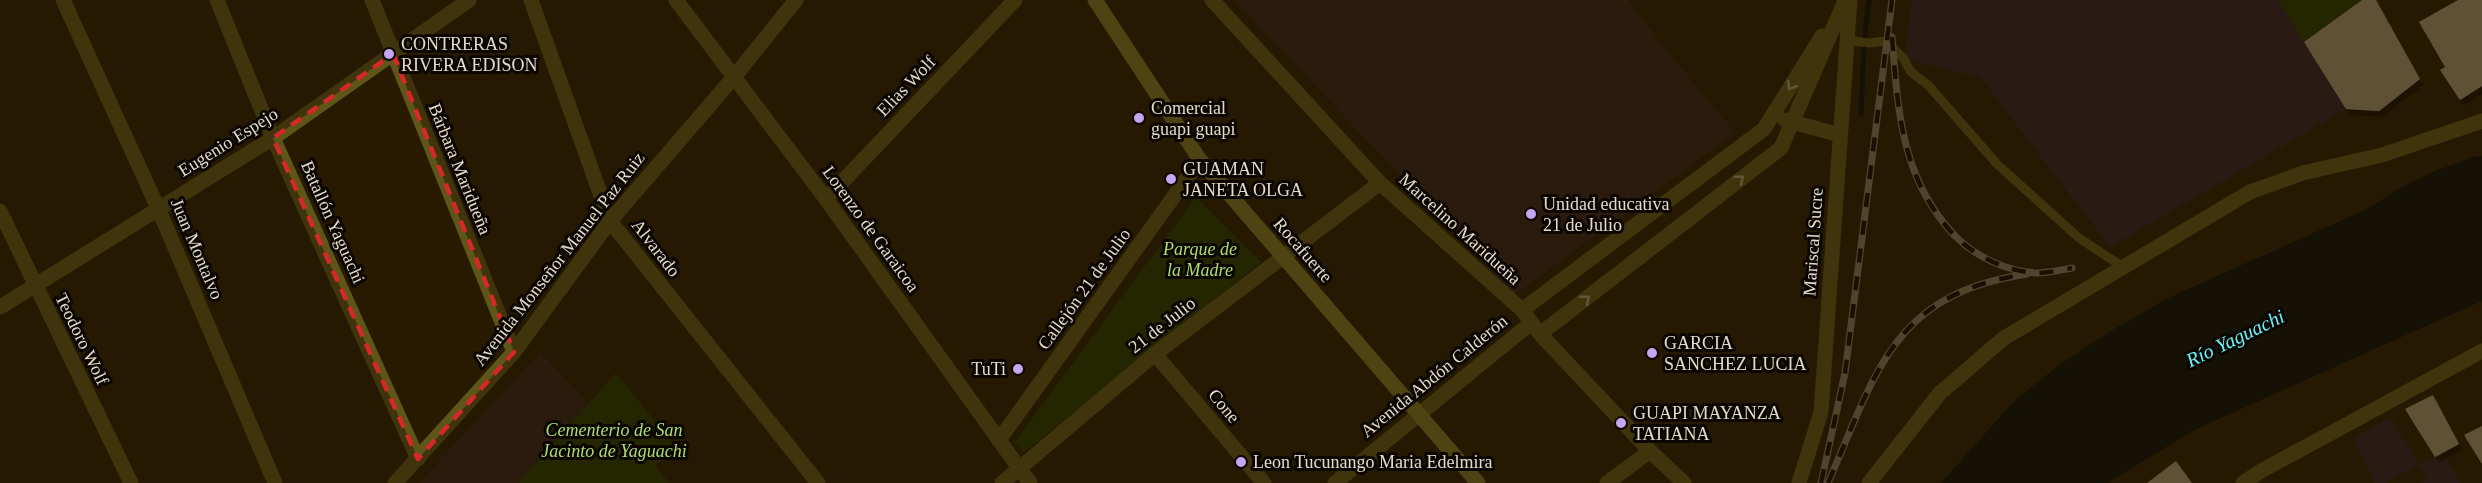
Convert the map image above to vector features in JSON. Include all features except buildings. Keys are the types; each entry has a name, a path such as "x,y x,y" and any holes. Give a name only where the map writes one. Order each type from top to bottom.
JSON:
{"street":[{"name":"Juan Montalvo","path":"63,0 158,208 275,483"},
{"name":"Batallón Yaguachi","path":"217,0 273,138 418,459"},
{"name":"Bárbara Maridueña","path":"372,0 514,352"},
{"name":"Eugenio Espejo","path":"0,307 273,138 469,0"},
{"name":"Alvarado","path":"531,0 610,221 818,483"},
{"name":"Lorenzo de Garaicoa","path":"676,0 826,198 1030,483"},
{"name":"Avenida Monseñor Manuel Paz Ruiz","path":"395,483 514,352 610,221 734,77 796,0"},
{"name":"Elias Wolf","path":"826,198 1015,0"},
{"name":"Rocafuerte","path":"1095,0 1200,160 1478,483"},
{"name":"Marcelino Maridueña","path":"1212,0 1380,183 1531,322 1650,451 1684,483"},
{"name":"Mariscal Sucre","path":"1799,483 1821,412 1846,40 1846,0"},
{"name":"Avenida Abdón Calderón","path":"1335,483 1764,129 1846,0"},
{"name":"Avenida Abdón Calderón","path":"1531,322 1781,148 1846,0"},
{"path":"1772,116 1840,135"},
{"path":"1869,483 1940,393 2004,338 2250,192 2303,173 2382,155 2482,122"},
{"name":"Callejón 21 de Julio","path":"999,440 1200,160"},
{"name":"21 de Julio","path":"1002,483 1155,354 1380,183"},
{"name":"Teodoro Wolf","path":"0,211 131,483"},
{"path":"2243,483 2261,471 2482,351"},
{"name":"Cone","path":"1155,354 1263,483"},
{"path":"1607,483 1650,451"}],"lane":[{"path":"1846,40 1869,44 1886,41 1904,59 1910,71 1929,86 1997,164 2079,238 2123,267"}],"highlighted area":[{"path":"393,54 514,352 418,459 273,138"}],"shaded area":[{"name":"Unidad educativa 21 de Julio","path":"1234,0 1628,0 1735,133 1514,295"},
{"path":"1912,0 2278,0 2346,109 2110,247 1980,77 1904,59"},
{"path":"540,352 589,403 518,483 419,483"},
{"path":"2391,417 2419,465 2442,453 2461,483 2420,483 2427,478 2418,465 2386,483 2375,483 2353,439"}],"green space":[{"path":"2278,0 2362,0 2304,42"},
{"name":"Parque de la Madre","path":"1196,197 1261,262 1024,452 1014,443"},
{"name":"Cementerio de San Jacinto de Yaguachi","path":"616,373 676,447 655,465 669,483 518,483"}],"water":[{"name":"Río Yaguachi","path":"2482,156 2482,301 2194,430 2108,483 1941,483 2015,400 2063,362 2114,329 2168,298 2367,209 2403,186 2435,171"}],"waterway":[{"path":"1861,114 1864,43 1869,0"}],"railway":[{"path":"1821,483 1845,373 1892,0"},
{"path":"1892,37 1900,117 1906,143 1923,191 1937,214 1963,244 1992,262 2036,273 2072,268"},
{"path":"1828,483 1876,374 1895,345 1917,320 1945,300 1981,284 2027,274"}],"place":[{"name":"CONTRERAS RIVERA EDISON","path":"389,54"},
{"name":"Comercial guapi guapi","path":"1139,118"},
{"name":"GUAMAN JANETA OLGA","path":"1171,179"},
{"name":"Unidad educativa 21 de Julio","path":"1531,214"},
{"name":"GARCIA SANCHEZ LUCIA","path":"1652,353"},
{"name":"TuTi","path":"1018,369"},
{"name":"GUAPI MAYANZA TATIANA","path":"1621,423"},
{"name":"Leon Tucunango Maria Edelmira","path":"1241,462"}]}
